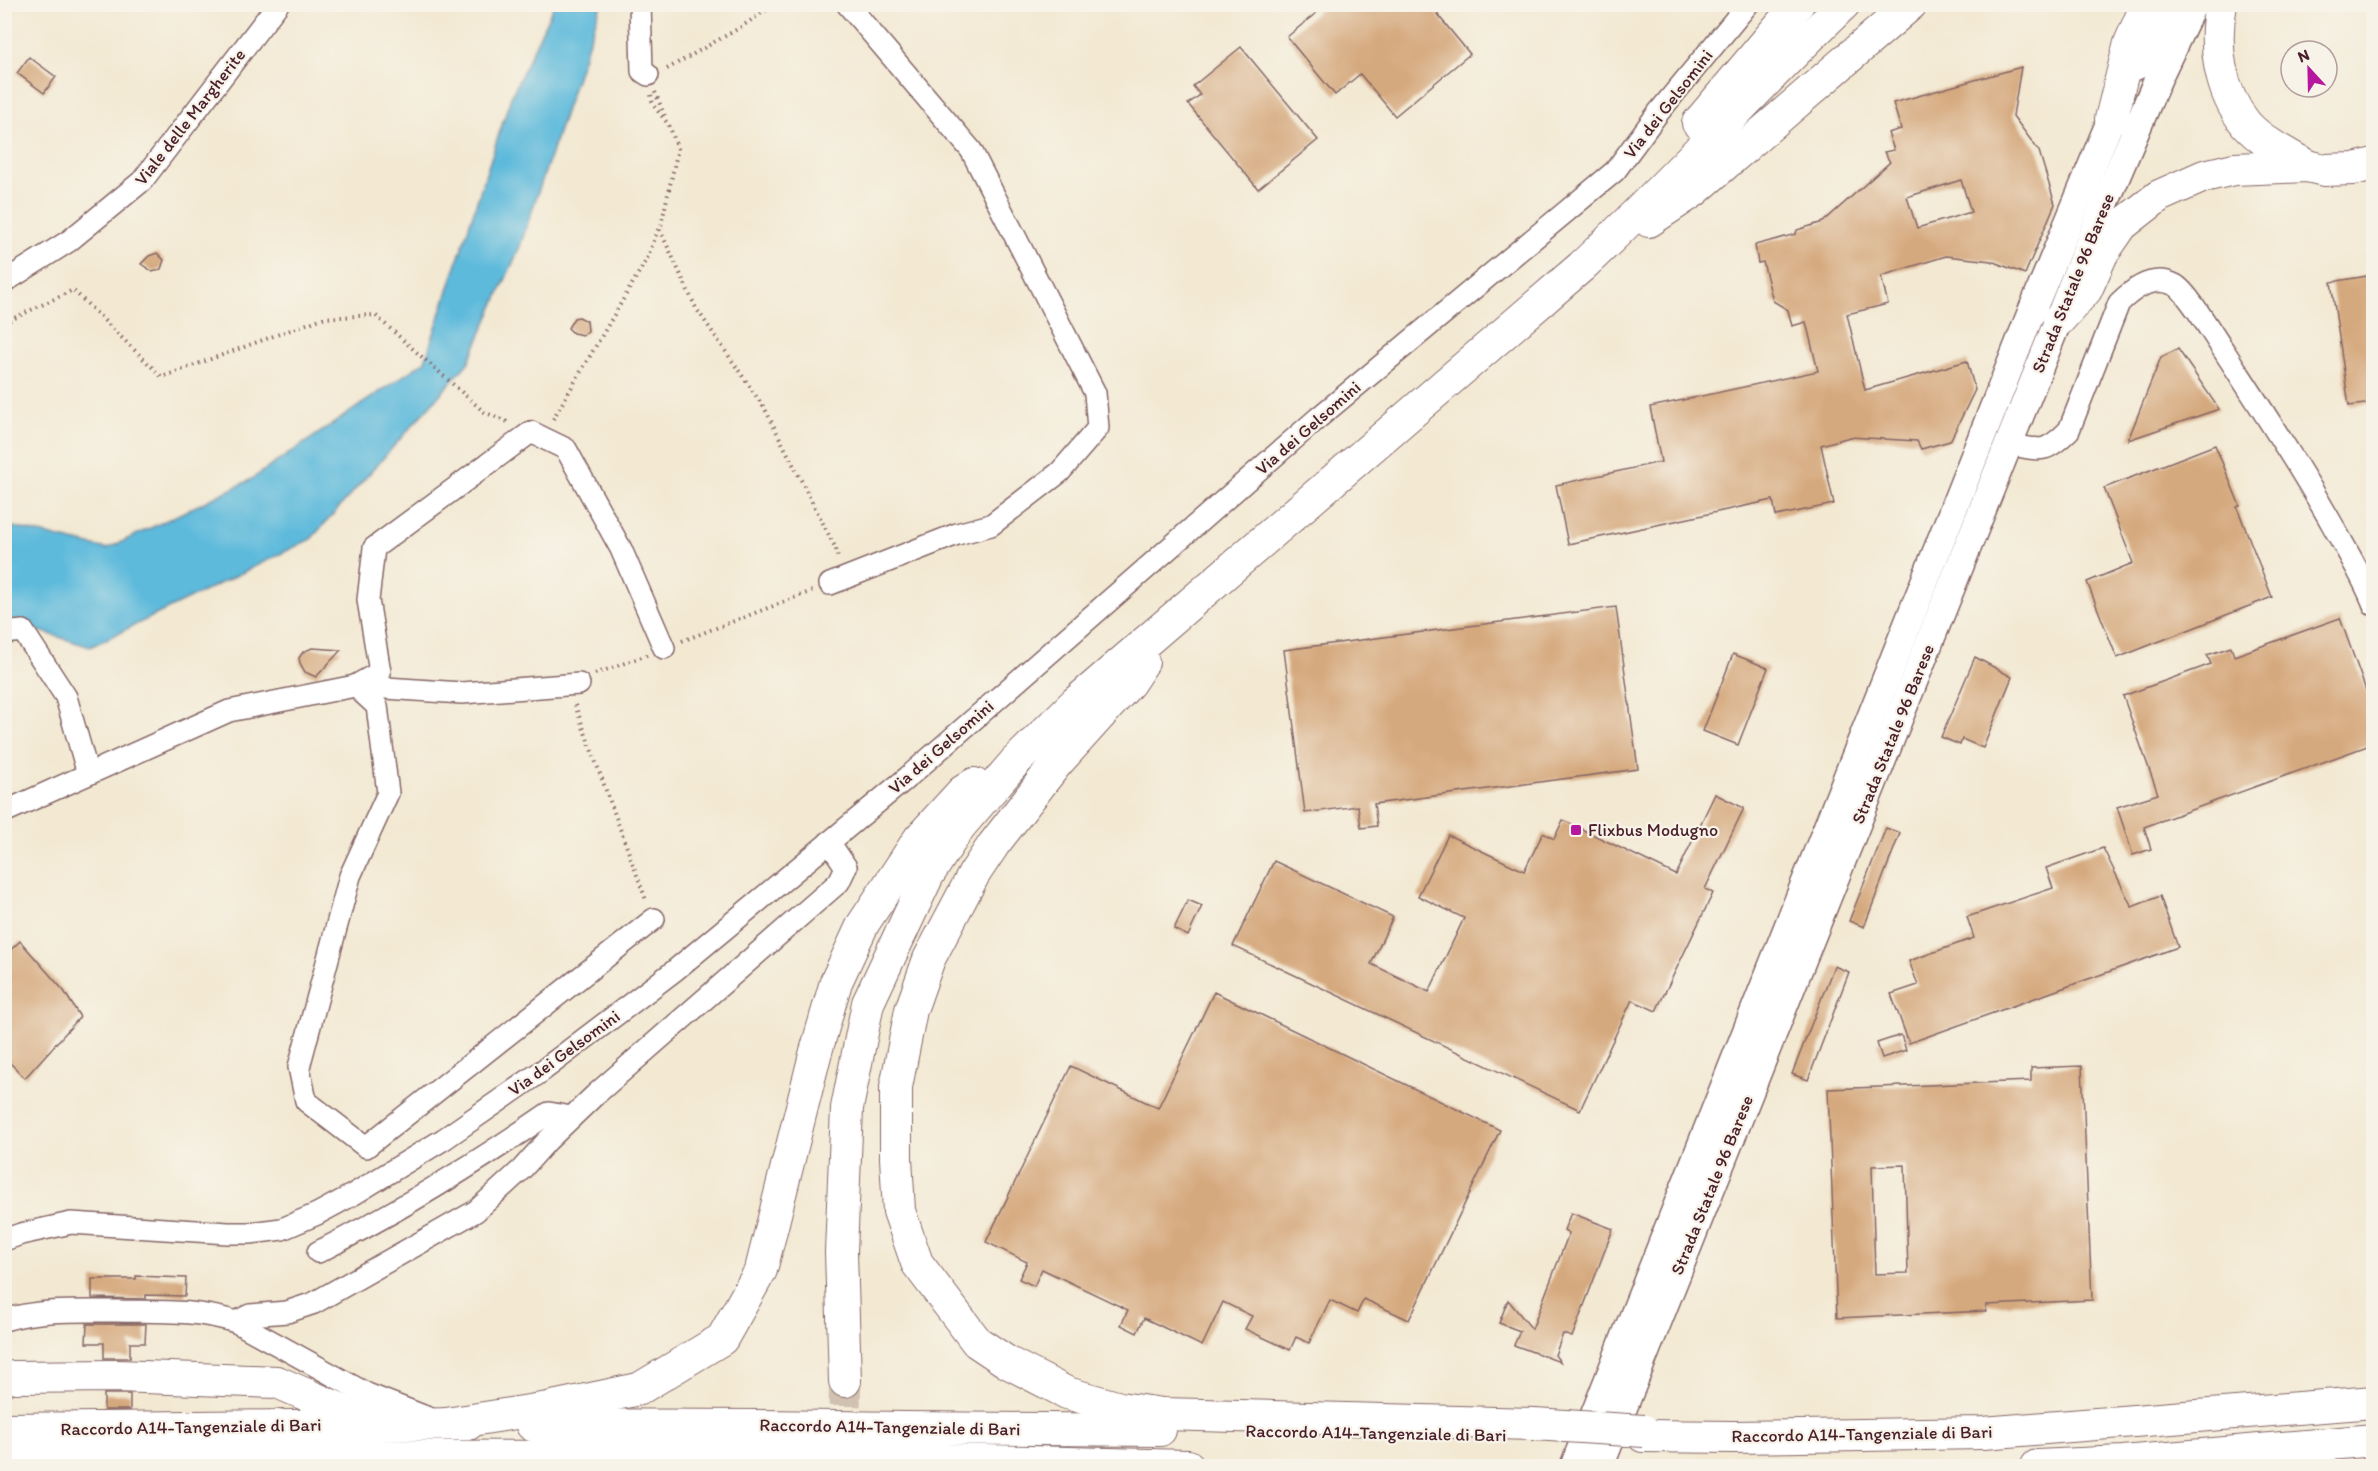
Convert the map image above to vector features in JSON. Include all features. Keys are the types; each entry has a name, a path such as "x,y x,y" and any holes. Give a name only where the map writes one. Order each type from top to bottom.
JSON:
{"highway":[{"path":"1636,216 1685,138 1798,4"},
{"path":"446,1424 548,1408 639,1389 722,1339 761,1270 815,1055 833,993 862,924 919,839 962,792 1051,725 1581,267 1636,216 1776,69 1844,4"},
{"path":"1581,267 1694,191 1911,4"},
{"path":"2110,119 2130,43 2147,4"},
{"path":"2221,4 2217,48 2223,81 2233,104 2247,124 2272,145 2307,166"},
{"path":"2059,320 2086,290 2102,254 2122,225 2159,196 2204,176 2234,170 2307,166 2324,170 2373,164"},
{"path":"1176,616 1129,683 1056,764 994,844 964,891 929,959 911,1010 896,1087 899,1211 917,1263 977,1342 1006,1362 1067,1394 1120,1408 1163,1414 1534,1429"},
{"path":"845,1381 841,1252 847,1108 868,1003 906,917 934,865 984,796 1051,725"},
{"name":"Raccordo A14-Tangenziale di Bari","path":"4,1379 117,1376 276,1382 377,1425"},
{"name":"Raccordo A14-Tangenziale di Bari","path":"4,1428 446,1424 906,1428 1534,1429 1733,1437 1983,1433 2373,1402"},
{"path":"2037,1467 2367,1441"},
{"path":"4,1456 906,1458 1188,1467"}],"main road":[{"name":"Strada Statale 96 Barese","path":"1574,1467 2031,313 2110,119 2165,4"},
{"name":"Strada Statale 96 Barese","path":"1600,1467 2109,193 2193,4"}],"street":[{"name":"Viale delle Margherite","path":"4,282 69,241 142,181 278,4"},
{"path":"640,4 642,71 654,77"},
{"path":"830,584 957,534 991,525 1060,472 1098,428 1095,393 971,150 847,4"},
{"name":"Via dei Gelsomini","path":"4,1240 71,1223 228,1233 259,1232 282,1228 317,1214 444,1139 542,1071 674,971 917,769 1318,418 1615,171 1658,113 1748,4"},
{"path":"2008,444 2042,450 2058,442 2069,430 2119,303 2132,290 2147,283 2161,281 2176,285 2206,324 2291,454 2365,582 2373,605"},
{"path":"355,686 380,672 368,600 374,548 531,432 566,449 621,549 663,648"},
{"path":"4,633 23,631 66,697 88,774"},
{"path":"4,812 229,711 355,686 462,693 579,684"},
{"path":"355,686 377,706 388,793 350,876 341,909 299,1067 306,1101 366,1147 654,919"},
{"path":"236,1322 250,1315 287,1312 314,1303 476,1211 495,1195 571,1117 839,882 846,867 829,842"},
{"path":"318,1252 380,1221 499,1148 549,1113 571,1117"},
{"path":"4,1320 24,1314 60,1310 187,1311 216,1316 236,1322 367,1394 446,1424"}],"path":[{"path":"654,77 741,27 775,4"},
{"path":"654,77 653,105 669,125"},
{"path":"4,323 73,290 162,377 323,318 375,315 484,412 543,437 648,257 664,215 678,149 654,77"},
{"path":"654,919 575,708 575,693 579,684 591,676 830,584 835,577 839,562 836,549 765,409 696,308 659,227"}],"water":[{"path":"554,5 601,5 519,249 468,363 311,539 90,647 5,620 5,525 107,549 250,480 425,361 511,97"}],"building":[{"path":"1327,4 1448,4 1437,14 1470,54 1395,116 1360,74 1335,95 1287,37"},
{"path":"1241,47 1318,140 1258,189 1188,104 1200,95 1193,86"},
{"path":"29,57 56,77 44,93 17,73"},
{"path":"2021,67 2013,116 2039,151 2055,204 2025,274 1991,261 1946,256 1881,276 1888,304 1847,314 1865,390 1967,361 1975,390 1950,441 1921,449 1917,441 1850,437 1821,445 1834,504 1776,516 1773,500 1568,544 1556,485 1661,462 1650,407 1818,371 1806,322 1792,326 1788,310 1773,301 1763,262 1758,263 1755,245 1796,234 1797,230 1823,222 1890,162 1884,152 1894,150 1888,133 1901,129 1893,103","holes":["1961,180 1971,212 1917,228 1907,197"]},
{"path":"157,253 164,260 161,269 153,272 141,264 149,256"},
{"path":"2373,275 2373,403 2349,406 2331,282"},
{"path":"579,317 587,321 588,331 583,335 573,333 568,328 574,318"},
{"path":"2178,349 2219,409 2128,440 2161,357"},
{"path":"2215,445 2240,506 2237,507 2272,597 2117,658 2087,582 2133,563 2104,488"},
{"path":"1616,607 1638,769 1374,804 1377,826 1361,828 1358,806 1305,813 1284,650"},
{"path":"2340,618 2373,710 2373,744 2144,827 2151,849 2133,855 2117,807 2158,794 2123,696 2211,664 2207,655 2231,647 2234,656"},
{"path":"312,648 341,650 316,677 305,672 299,658 303,652"},
{"path":"1733,654 1768,668 1738,745 1703,731"},
{"path":"1975,657 2012,677 1983,748 1962,739 1960,745 1941,737"},
{"path":"1715,794 1744,808 1705,889 1713,893 1656,1011 1632,1000 1580,1110 1233,946 1274,861 1393,917 1371,964 1429,992 1464,918 1418,896 1448,835 1524,871 1543,833 1554,839 1563,820 1676,875"},
{"path":"1886,828 1900,833 1864,927 1849,921"},
{"path":"2103,848 2132,907 2160,896 2178,947 1909,1043 1891,994 1918,985 1909,961 1974,938 1967,917 2053,888 2046,868"},
{"path":"1188,900 1202,906 1188,936 1174,929"},
{"path":"20,941 64,991 80,1017 25,1078 4,1057 4,956"},
{"path":"1834,966 1849,972 1808,1080 1792,1074"},
{"path":"1214,992 1500,1130 1409,1320 1364,1299 1357,1313 1330,1300 1309,1343 1296,1337 1290,1350 1245,1329 1252,1316 1223,1302 1202,1346 1144,1318 1137,1333 1121,1325 1128,1310 1042,1269 1034,1286 1019,1279 1027,1262 986,1242 1071,1066 1158,1108"},
{"path":"1901,1035 1906,1050 1882,1058 1877,1043"},
{"path":"2082,1066 2092,1300 1986,1305 1986,1311 1837,1318 1828,1089 2031,1081 2031,1068","holes":["1905,1165 1908,1273 1875,1274 1872,1166"]},
{"path":"1571,1213 1613,1229 1572,1337 1563,1334 1555,1355 1560,1362 1514,1345 1520,1331 1499,1323 1508,1300 1532,1329 1569,1233 1564,1230"},
{"path":"136,1276 186,1278 185,1296 146,1295 146,1299 92,1298 92,1279 136,1279"},
{"path":"87,1324 146,1324 145,1343 130,1343 130,1358 104,1358 104,1343 86,1343"},
{"path":"104,1394 130,1394 130,1410 104,1410"}],"tunnel":[{"path":"844,1454 845,1381"}],"place":[{"name":"Flixbus Modugno","path":"1576,830"}]}
